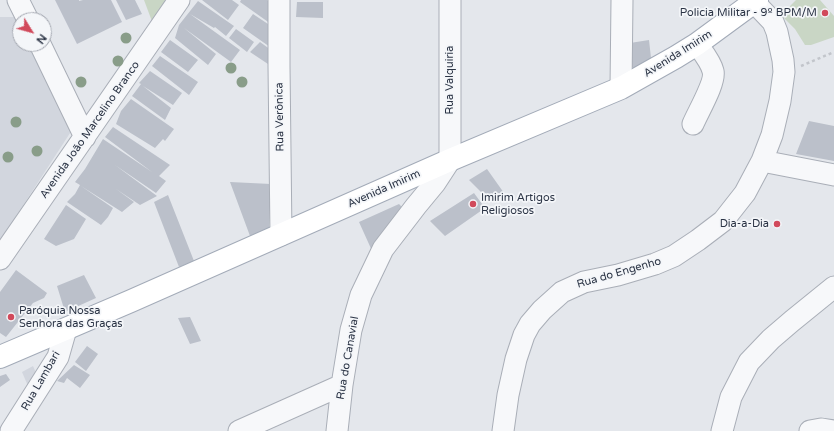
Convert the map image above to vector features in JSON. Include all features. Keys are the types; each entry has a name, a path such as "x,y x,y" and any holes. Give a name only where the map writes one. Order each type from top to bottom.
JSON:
{"main road":[{"name":"Avenida Imirim","path":"0,357 66,330 450,160 621,88 697,44 755,1"}],"street":[{"path":"18,0 24,12"},
{"name":"Avenida João Marcelino Branco","path":"0,259 179,0"},
{"name":"Rua Verônica","path":"279,0 281,235"},
{"name":"Rua Valquiria","path":"450,0 450,160"},
{"path":"621,88 622,0"},
{"name":"Rua do Engenho","path":"504,431 508,395 516,359 524,335 530,324 542,310 562,292 584,282 618,275 656,264 674,256 723,221 745,193 762,161 772,135 780,101 784,72 777,32 773,22 755,1"},
{"path":"693,124 713,77 711,66 697,44"},
{"path":"44,52 85,137"},
{"name":"Rua do Canavial","path":"337,431 342,385 351,330 361,295 383,249 435,183 450,160"},
{"path":"762,161 834,175"},
{"path":"398,183 412,195 416,206"},
{"path":"722,431 731,396 748,362 771,339 834,287"},
{"name":"Rua Lambari","path":"11,431 58,357 66,330"},
{"path":"240,431 342,385"},
{"path":"810,431 821,429 834,431"}],"path":[{"path":"784,72 834,52"}],"shaded area":[{"path":"0,17 12,17 12,52 33,52 72,130 0,241"},
{"path":"33,366 37,375 28,386 22,372"}],"green space":[{"path":"144,0 169,0 153,24"},
{"path":"796,0 820,0 834,16 834,37 811,45 805,45 795,29 781,15"}],"building":[{"path":"55,0 111,0 122,22 77,44"},
{"path":"116,0 135,0 142,14 126,20"},
{"path":"202,0 232,0 239,5 228,20"},
{"path":"241,0 267,0 270,2 271,24 240,2"},
{"path":"198,1 234,26 226,36 215,27 214,28 190,14 240,50 231,62 184,28 216,54 208,65 175,38 179,25"},
{"path":"297,2 323,2 323,18 296,17"},
{"name":"Policia Militar - 9º BPM/M","path":"824,8 830,14 825,18 820,12"},
{"path":"253,14 271,26 270,47 243,28"},
{"path":"236,29 254,42 247,52 229,38"},
{"path":"170,40 198,60 188,72 161,52"},
{"path":"649,40 651,58 636,70 630,65 630,43"},
{"path":"260,42 271,50 271,66 250,52"},
{"path":"160,56 198,82 189,95 152,66"},
{"path":"150,71 182,93 173,105 143,86 171,108 165,120 132,96 141,84 139,83"},
{"path":"131,99 174,129 165,141 163,139 155,148 116,124 121,111"},
{"path":"809,121 834,126 834,161 796,154"},
{"path":"113,127 170,165 159,176 166,181 156,193 115,165 157,196 140,205 116,189 134,202 122,212 81,186 113,208 101,225 67,202 75,194 80,185 75,182 85,169 103,139 152,172 105,137"},
{"path":"487,169 504,193 491,202 469,180"},
{"path":"230,182 271,184 269,228 250,236"},
{"path":"474,193 485,208 445,236 430,221"},
{"path":"168,195 194,261 179,267 154,202"},
{"path":"399,204 404,209 373,253 359,222"},
{"path":"66,205 86,219 74,239 56,246 44,239"},
{"name":"Paróquia Nossa Senhora das Graças","path":"16,270 47,293 44,298 33,303 6,337 0,333 0,292"},
{"path":"84,275 96,298 65,312 57,286"},
{"path":"190,317 201,341 190,344 178,318"},
{"path":"87,346 98,354 86,371 75,362"},
{"path":"74,365 90,375 80,388 67,378 64,383 57,381"},
{"path":"6,374 10,380 0,387 0,376"}],"place":[{"name":"Policia Militar - 9º BPM/M","path":"825,13"},
{"name":"Imirim Artigos Religiosos","path":"473,204"},
{"name":"Dia-a-Dia","path":"777,224"},
{"name":"Paróquia Nossa Senhora das Graças","path":"11,317"}]}
